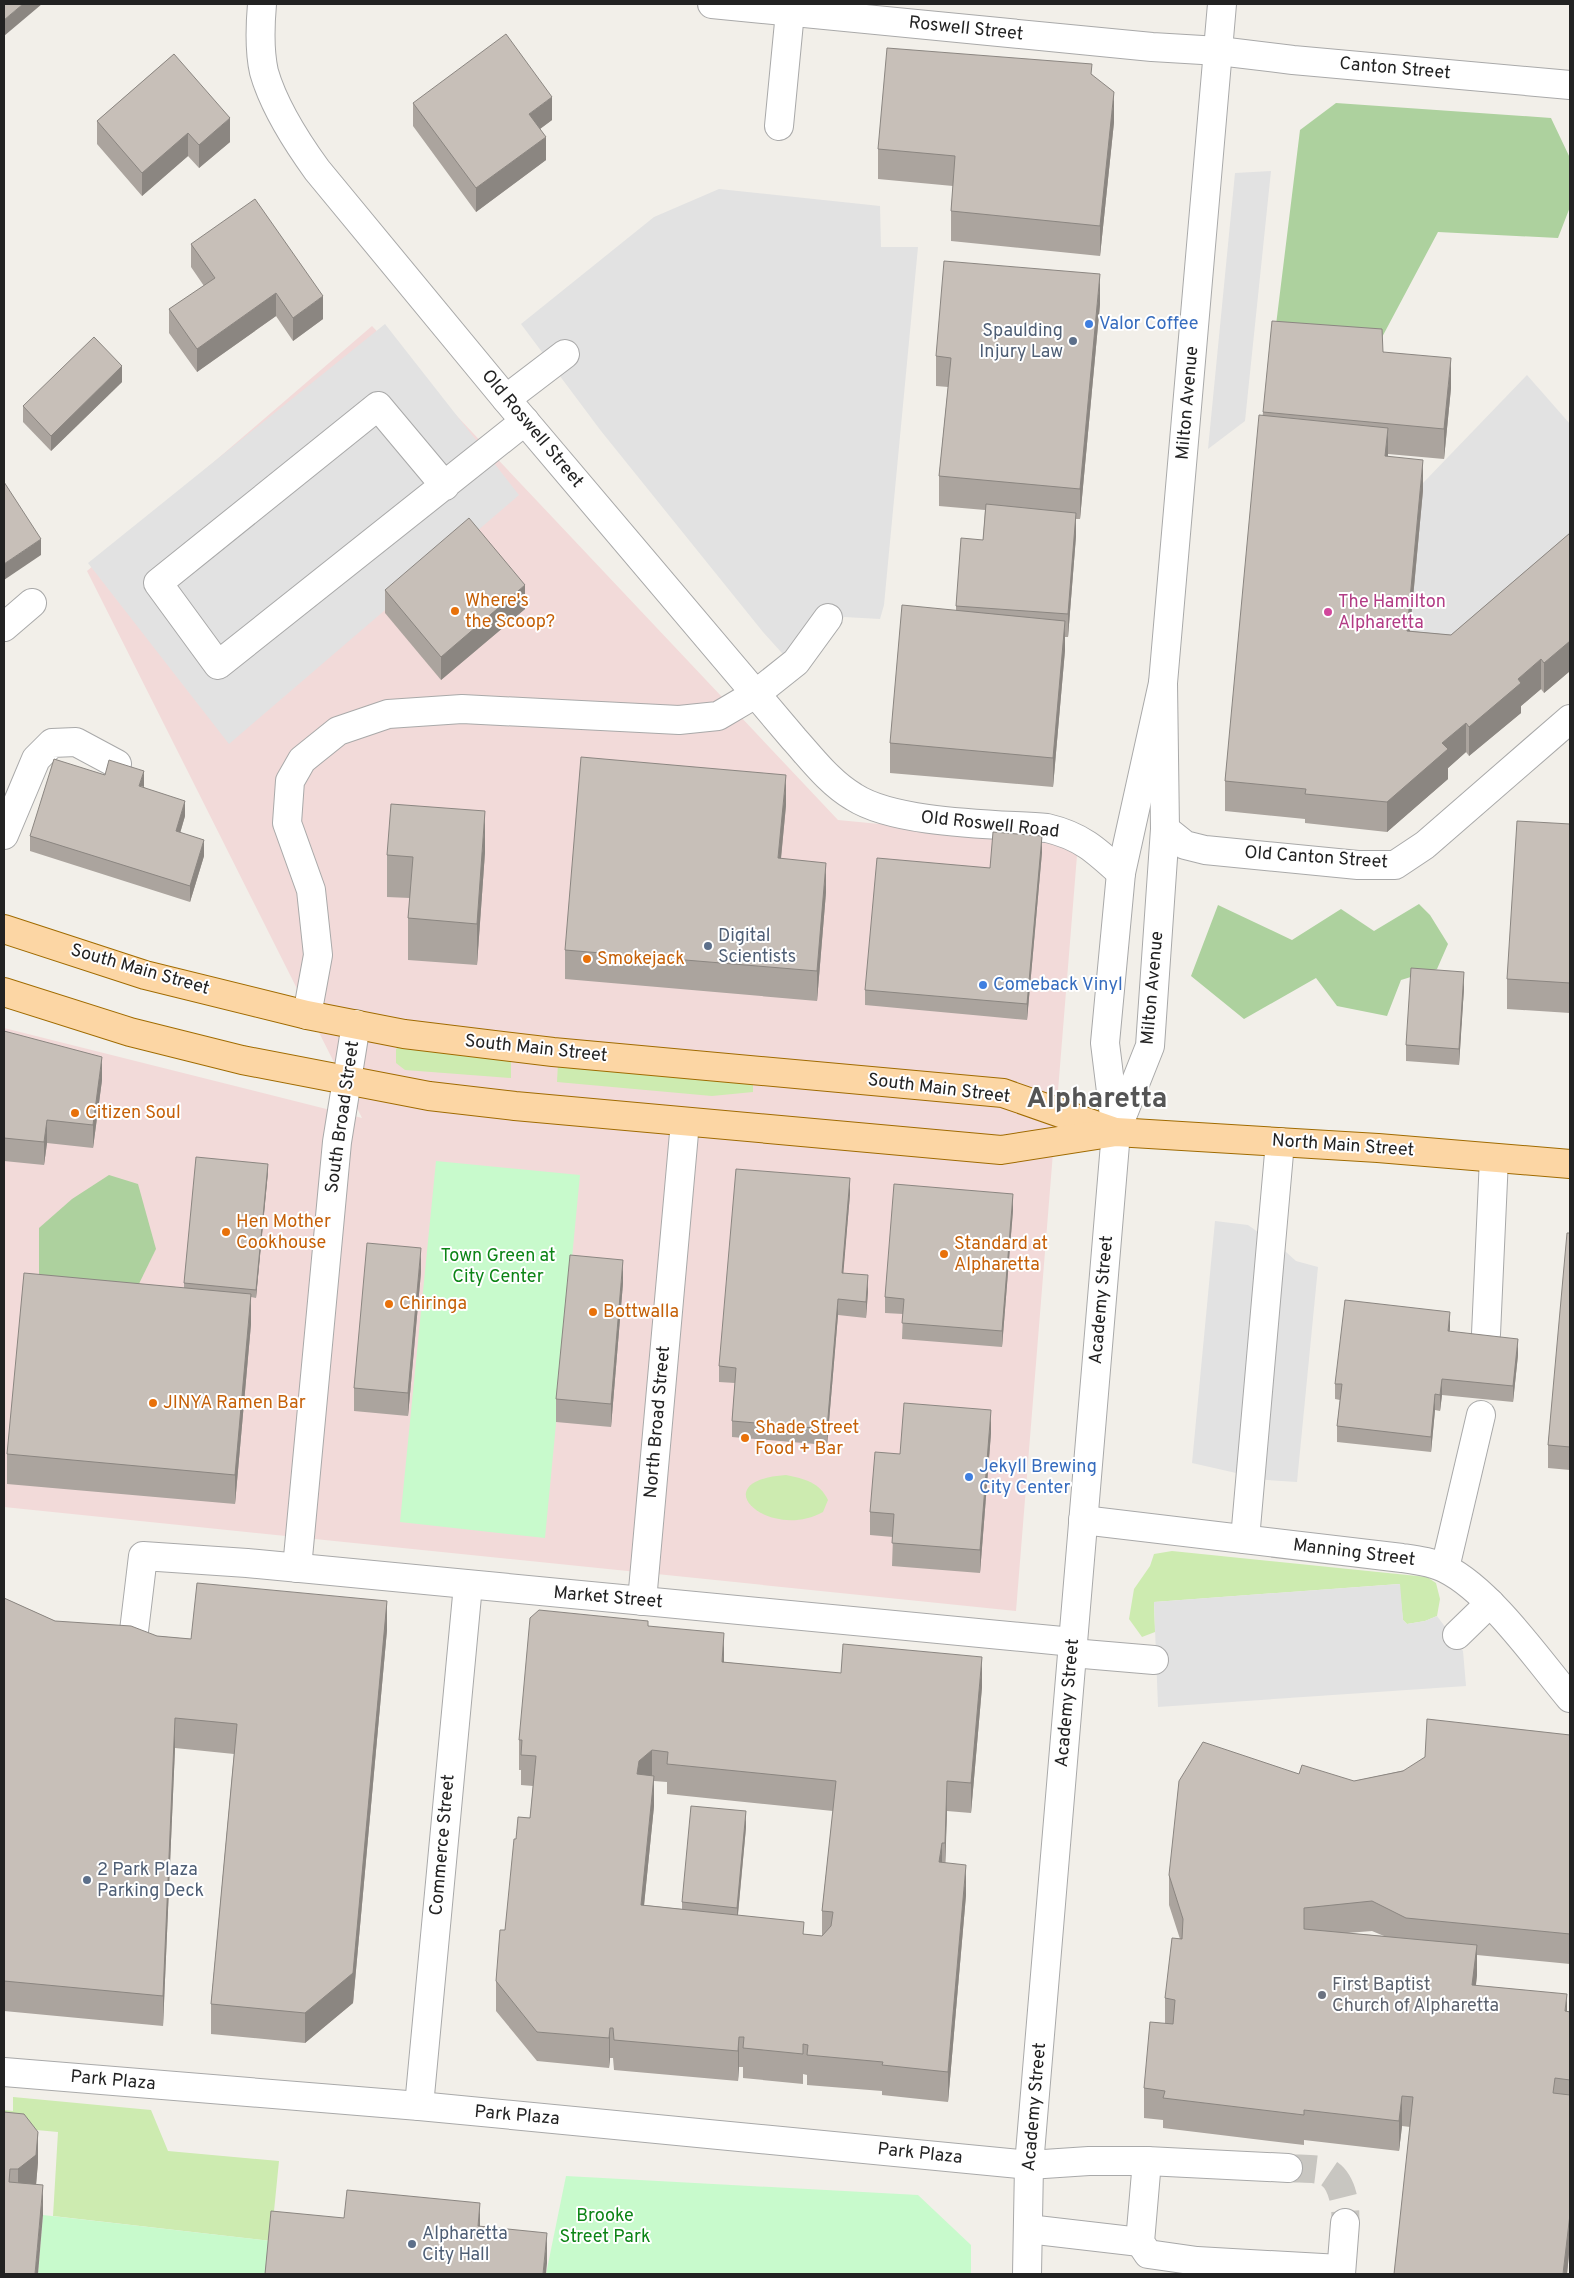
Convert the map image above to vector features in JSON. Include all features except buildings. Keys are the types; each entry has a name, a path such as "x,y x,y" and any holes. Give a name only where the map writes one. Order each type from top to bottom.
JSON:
{"main road":[{"name":"South Main Street","path":"4,929 145,975 307,1015 356,1024 452,1041 544,1051 1003,1093 1116,1132"},
{"path":"4,992 130,1032 242,1060 347,1082 429,1096 685,1122 1001,1150 1116,1132"},
{"name":"North Main Street","path":"1116,1132 1280,1142 1570,1164"}],"street":[{"name":"Old Roswell Street","path":"262,4 259,34 264,73 297,143 317,170 506,399 794,739 829,777 853,797 878,809"},
{"name":"Roswell Street","path":"712,4 1152,47 1219,51"},
{"name":"Milton Avenue","path":"1116,1132 1150,1046 1166,829 1163,683 1222,4"},
{"path":"779,126 790,12"},
{"name":"Canton Street","path":"1219,51 1293,60 1570,85"},
{"path":"506,399 566,354"},
{"path":"445,486 378,406 158,583 218,665 445,486 525,421"},
{"path":"4,627 32,603"},
{"path":"307,1015 318,954 311,890 287,823 290,781 302,760 338,731 388,714 462,709 679,720 718,716 757,693 796,662 828,618"},
{"name":"Milton Avenue","path":"1116,1132 1105,1043 1121,873 1163,683"},
{"name":"Old Canton Street","path":"1166,829 1185,846 1205,850 1358,865 1395,865 1426,845 1570,719"},
{"path":"4,835 36,759 52,743 76,742 116,764"},
{"name":"Old Roswell Road","path":"878,809 910,816 1047,828 1062,832 1088,844 1121,873"},
{"name":"South Broad Street","path":"297,1568 337,1142 356,1024"},
{"name":"North Broad Street","path":"642,1601 685,1122"},
{"name":"Academy Street","path":"1027,2274 1029,2165 1116,1132"},
{"path":"1245,1539 1280,1142"},
{"path":"1486,1334 1494,1158"},
{"path":"1445,1568 1481,1415"},
{"name":"Manning Street","path":"1083,1520 1402,1558 1445,1568 1467,1582 1490,1603 1570,1698"},
{"name":"Market Street","path":"130,1656 143,1556 297,1568 642,1601 1072,1648 1154,1660"},
{"name":"Commerce Street","path":"419,2106 468,1585"},
{"path":"1457,1635 1490,1603"},
{"name":"Park Plaza","path":"4,2072 419,2106 1029,2165 1089,2161 1288,2168"},
{"path":"1147,2162 1140,2242 1148,2254 1197,2261 1340,2272 1345,2223"},
{"path":"1028,2229 1140,2242"}],"shaded area":[{"path":"1271,171 1245,421 1208,449 1235,173"},
{"path":"719,189 880,206 881,247 918,247 884,605 880,619 844,617 799,672 763,632 601,431 521,324 654,217"},
{"path":"385,324 519,495 229,744 88,563"},
{"path":"372,326 838,820 1078,843 1016,1611 4,1507 4,1028 362,1118 87,571"},
{"path":"1527,375 1570,424 1570,662 1294,617"},
{"path":"1215,1221 1248,1225 1296,1261 1318,1267 1297,1482 1267,1480 1192,1463"},
{"path":"1400,1584 1403,1620 1407,1624 1425,1621 1437,1616 1463,1651 1466,1686 1158,1707 1154,1602"}],"green space":[{"path":"1336,103 1551,118 1570,158 1570,207 1558,238 1438,232 1380,341 1276,325 1300,130"},
{"path":"1419,904 1430,915 1448,944 1437,969 1401,980 1387,1016 1337,1006 1316,978 1244,1019 1191,976 1218,905 1292,940 1341,909 1374,931"},
{"path":"402,1044 511,1058 511,1078 405,1070 396,1063 396,1049"},
{"path":"558,1063 731,1079 753,1084 753,1092 712,1096 557,1082"},
{"name":"Town Green at City Center","path":"436,1161 580,1175 545,1538 400,1522"},
{"path":"109,1175 138,1184 156,1249 133,1296 39,1285 39,1228 72,1199"},
{"path":"786,1475 811,1482 820,1489 828,1500 823,1512 802,1519 782,1520 765,1515 752,1507 746,1497 748,1488 761,1480"},
{"path":"1172,1551 1427,1577 1436,1583 1440,1599 1437,1616 1425,1621 1407,1624 1403,1620 1399,1584 1154,1602 1155,1632 1142,1637 1129,1619 1134,1589 1150,1566 1154,1554"},
{"path":"13,2097 151,2110 168,2151 279,2161 271,2241 53,2216 58,2132 4,2127 4,2110 13,2111"},
{"name":"Brooke Street Park","path":"566,2176 918,2195 971,2245 971,2274 546,2274"},
{"path":"43,2215 271,2241 267,2274 38,2274"}],"tunnel":[{"path":"1288,2168 1320,2170 1330,2174 1335,2179 1342,2193 1345,2223"}],"place":[{"name":"Valor Coffee","path":"1089,324"},
{"name":"Spaulding Injury Law","path":"1073,341"},
{"name":"Where's the Scoop?","path":"455,611"},
{"name":"The Hamilton Alpharetta","path":"1328,612"},
{"name":"Digital Scientists","path":"708,946"},
{"name":"Smokejack","path":"587,959"},
{"name":"Comeback Vinyl","path":"983,985"},
{"name":"Citizen Soul","path":"75,1113"},
{"name":"Hen Mother Cookhouse","path":"226,1232"},
{"name":"Standard at Alpharetta","path":"944,1254"},
{"name":"Chiringa","path":"389,1304"},
{"name":"Bottwalla","path":"593,1312"},
{"name":"JINYA Ramen Bar","path":"153,1403"},
{"name":"Shade Street Food + Bar","path":"745,1438"},
{"name":"Jekyll Brewing City Center","path":"969,1477"},
{"name":"2 Park Plaza Parking Deck","path":"87,1880"},
{"name":"First Baptist Church of Alpharetta","path":"1322,1995"},
{"name":"Alpharetta City Hall","path":"412,2244"}],"district":[{"name":"Alpharetta","path":"1097,1100"}]}
